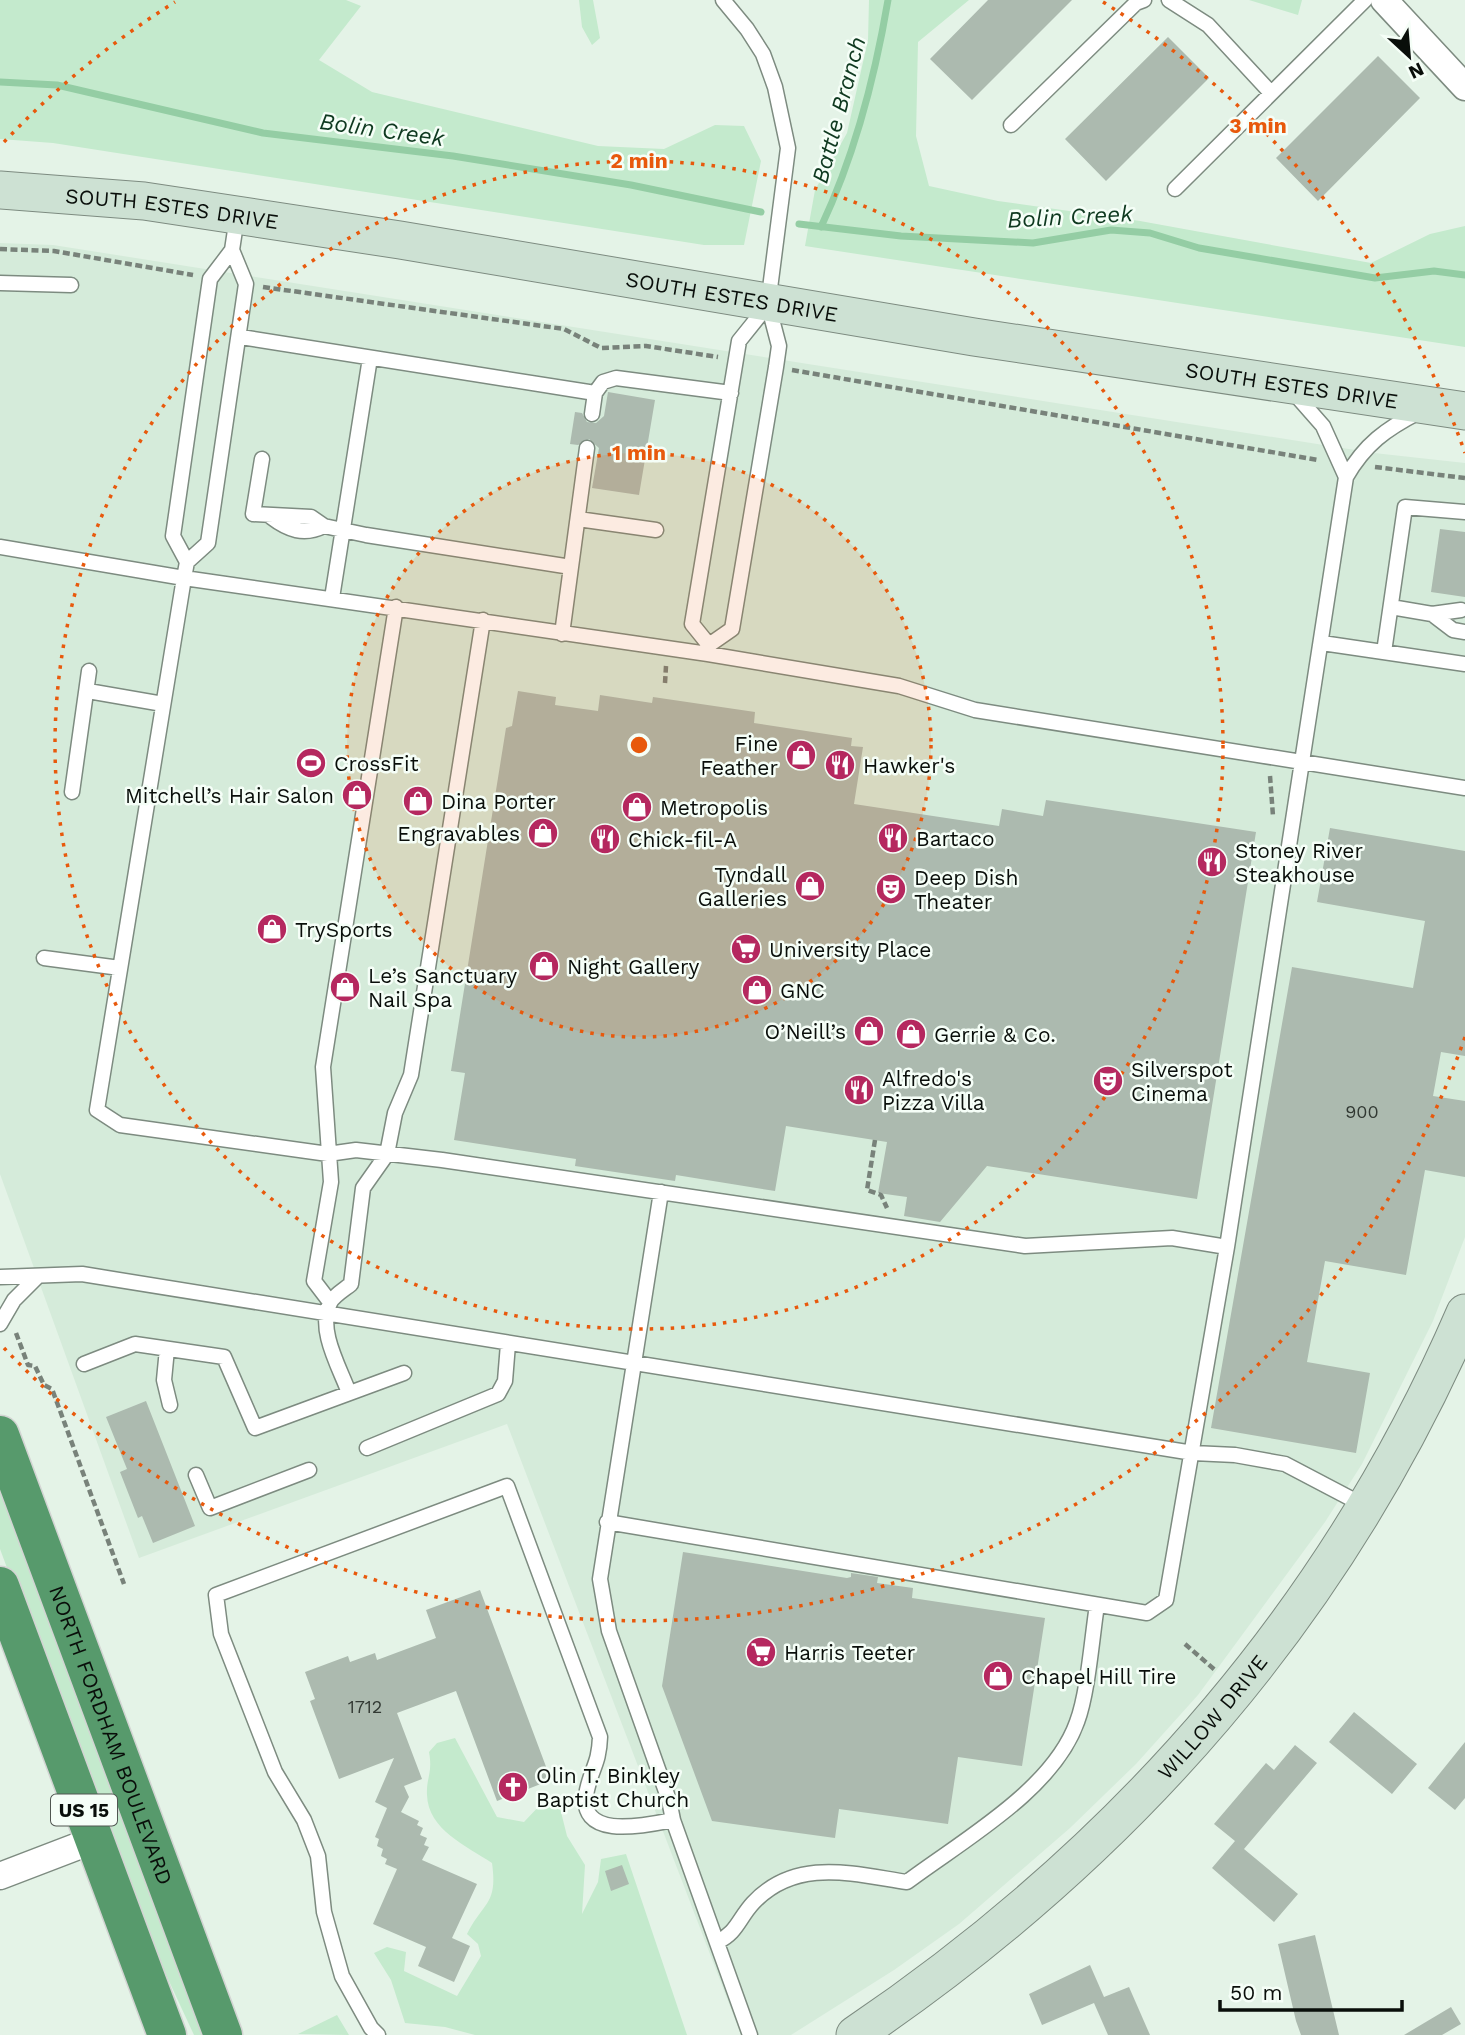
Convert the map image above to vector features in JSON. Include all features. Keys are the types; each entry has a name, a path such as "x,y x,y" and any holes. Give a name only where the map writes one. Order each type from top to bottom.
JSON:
{"highway":[{"name":"NORTH FORDHAM BOULEVARD","path":"0,1435 223,2035"},
{"name":"US 15","path":"0,1586 167,2035"}],"main road":[{"name":"SOUTH ESTES DRIVE","path":"0,190 144,201 235,233 768,303 1465,411"},
{"name":"WILLOW DRIVE","path":"855,2035 1028,1902 1149,1790 1236,1693 1303,1604 1366,1506 1441,1368 1465,1313"}],"street":[{"path":"1384,0 1462,77"},
{"path":"0,1876 94,1840"}],"lane":[{"path":"708,649 732,629 776,367 779,346 768,303 788,148 775,87 764,54 723,0"},
{"path":"1011,125 1136,3 1144,0"},
{"path":"1169,0 1208,24 1272,93"},
{"path":"1175,189 1365,0"},
{"path":"187,562 173,536 210,279 235,233"},
{"path":"235,233 246,284 241,337 208,543 187,562 184,578 97,1110 120,1125 328,1154 356,1150 387,1154 1026,1246 1172,1238 1227,1247"},
{"path":"0,282 71,285"},
{"path":"708,649 692,624 739,341 768,303"},
{"path":"241,337 527,380 595,393"},
{"path":"332,598 370,358"},
{"path":"592,414 595,393 603,382 616,378 730,393"},
{"path":"1286,385 1323,426 1347,469"},
{"path":"607,1522 1147,1613 1166,1600 1227,1247 1304,762 1347,469 1366,446 1385,430 1429,407"},
{"path":"562,634 587,448"},
{"path":"262,459 253,514 271,517 288,513 311,517 324,526 343,530 571,567"},
{"path":"1384,652 1405,507 1465,512"},
{"path":"578,519 656,530"},
{"path":"0,547 184,578 396,607 562,634 708,649 899,686 975,710 1465,788"},
{"path":"349,1393 327,1333 329,1309 314,1281 331,1182 323,1067 396,607"},
{"path":"1391,607 1432,614 1461,610"},
{"path":"1432,614 1453,630 1465,632"},
{"path":"329,1309 351,1284 363,1188 387,1154 395,1113 411,1075 482,620"},
{"path":"1322,643 1465,664"},
{"path":"72,792 89,671"},
{"path":"88,691 163,704"},
{"path":"44,958 120,968"},
{"path":"661,1192 600,1579 604,1614 669,1800 673,1820 750,2035"},
{"path":"0,1277 82,1274 329,1309 508,1344 1193,1453 1235,1455 1285,1464 1366,1506"},
{"path":"7,1326 14,1300 37,1277"},
{"path":"84,1364 135,1344 224,1357 255,1428 404,1373"},
{"path":"368,1448 498,1394 505,1381 508,1344"},
{"path":"167,1349 164,1380 170,1405"},
{"path":"196,1475 210,1508 309,1470"},
{"path":"378,2035 371,2028 342,1976 324,1912 318,1856 304,1820 275,1772 226,1646 216,1595 507,1486 600,1737 600,1759 587,1790 589,1812 599,1823 612,1828 639,1827 673,1820"},
{"path":"717,1942 733,1933 751,1905 765,1892 807,1871 907,1882 1031,1789 1062,1750 1078,1721 1097,1605"}],"path":[{"path":"0,249 54,251 210,279"},
{"path":"246,284 564,329 601,348 646,346 736,360"},
{"path":"776,367 1347,469 1465,478"},
{"path":"1269,757 1273,821"},
{"path":"875,1140 867,1190 881,1195 892,1214"},
{"path":"7,1326 28,1365 35,1366 44,1385 52,1389 124,1584"},
{"path":"1185,1644 1216,1671"}],"shaded area":[{"name":"University Place","path":"0,243 53,245 1374,453 1465,463 1465,1237 1433,1321 1362,1464 1325,1522 1198,1695 1136,1764 1070,1828 959,1924 894,1970 791,2035 741,2035 507,1424 139,1558 0,1174"}],"green space":[{"path":"0,0 346,0 361,6 319,60 372,92 598,146 664,149 715,125 744,126 761,161 744,245 704,245 53,143 0,139"},
{"path":"579,0 593,0 600,38 592,45 582,27"},
{"path":"869,0 969,0 918,42 916,136 929,186 998,201 1140,221 1371,263 1430,234 1465,226 1465,347 805,246 815,190 847,133 868,40"},
{"path":"1249,0 1302,0 1298,15"},
{"path":"0,1471 209,2035 194,2035 129,1895 0,1549"},
{"path":"455,1738 497,1817 524,1822 542,1803 559,1804 567,1836 585,1865 582,1914 598,1882 601,1859 626,1854 687,2035 475,2035 445,2027 405,2023 391,1980 374,1953 387,1947 406,1952 404,1971 457,1996 481,1956 478,1944 467,1934 491,1895 492,1863 450,1836 441,1827 429,1807 427,1795 429,1752 437,1743"},
{"path":"337,2015 349,2035 298,2034"}],"building":[{"path":"988,0 1072,0 972,100 930,59"},
{"path":"1168,37 1209,78 1106,181 1065,139"},
{"path":"1378,56 1420,98 1318,201 1276,158"},
{"path":"608,392 655,400 639,495 592,488 599,448 589,439 578,445 570,444 575,412 582,413 587,422 596,423 604,416"},
{"path":"1440,529 1465,532 1465,597 1431,592"},
{"name":"University Place","path":"518,691 556,697 555,705 598,711 600,695 652,703 653,697 755,712 754,723 852,738 851,746 863,747 854,804 999,826 1002,809 1043,816 1046,800 1256,832 1197,1199 987,1166 940,1222 904,1216 907,1197 878,1193 887,1142 786,1126 775,1191 676,1175 675,1181 575,1166 576,1159 454,1140 465,1073 451,1071 506,728 512,726"},
{"path":"1330,828 1465,851 1465,1056 1441,1052 1433,1096 1465,1101 1465,1177 1425,1170 1406,1275 1325,1261 1307,1362 1370,1373 1356,1453 1211,1428 1292,967 1413,988 1425,921 1317,902"},
{"path":"146,1401 195,1526 153,1543 142,1516 138,1518 120,1472 127,1469 106,1417"},
{"path":"683,1552 847,1578 851,1577 851,1573 878,1577 877,1583 913,1588 912,1598 1045,1618 1022,1766 958,1757 948,1824 839,1809 835,1838 712,1821 662,1686"},
{"name":"Olin T. Binkley Baptist Church","path":"480,1590 551,1780 497,1801 456,1691 397,1713 422,1779 404,1786 409,1797 401,1812 419,1821 417,1825 423,1828 420,1835 427,1838 424,1845 429,1847 422,1860 477,1884 452,1938 470,1946 454,1982 418,1966 426,1947 373,1924 397,1869 385,1864 387,1859 381,1856 383,1849 377,1846 379,1839 375,1837 387,1808 375,1802 394,1758 339,1779 310,1701 315,1699 305,1672 348,1656 350,1662 375,1653 377,1660 436,1638 426,1610"},
{"path":"1354,1712 1417,1764 1392,1794 1329,1742"},
{"path":"1465,1742 1465,1798 1455,1810 1428,1788"},
{"path":"1295,1745 1317,1763 1244,1849 1298,1894 1274,1922 1212,1868 1235,1841 1214,1824 1266,1763 1274,1770"},
{"path":"622,1865 629,1884 611,1891 605,1871"},
{"path":"1315,1935 1339,2035 1301,2035 1296,2021 1278,1944"},
{"path":"1090,1965 1104,1997 1129,1987 1150,2035 1108,2035 1094,2003 1042,2025 1029,1994"},
{"path":"1451,2007 1461,2024 1442,2035 1404,2035"}],"waterway":[{"name":"Battle Branch","path":"821,227 844,173 862,116 888,0"},
{"name":"Bolin Creek","path":"0,82 57,85 263,133 453,156 631,185 761,212"},
{"name":"Bolin Creek","path":"799,224 901,236 1033,243 1111,230 1150,233 1199,248 1375,278 1434,271 1465,275"}],"place":[{"name":"Fine Feather","path":"801,755"},
{"name":"CrossFit","path":"311,763"},
{"name":"Hawker's","path":"840,765"},
{"name":"Mitchell’s Hair Salon","path":"357,795"},
{"name":"Dina Porter","path":"418,801"},
{"name":"Metropolis","path":"637,807"},
{"name":"Engravables","path":"543,833"},
{"name":"Bartaco","path":"893,838"},
{"name":"Chick-fil-A","path":"605,839"},
{"name":"Stoney River Steakhouse","path":"1212,862"},
{"name":"Tyndall Galleries","path":"810,886"},
{"name":"Deep Dish Theater","path":"891,889"},
{"name":"TrySports","path":"272,929"},
{"name":"University Place","path":"746,949"},
{"name":"Night Gallery","path":"544,966"},
{"name":"Le’s Sanctuary Nail Spa","path":"345,987"},
{"name":"GNC","path":"757,990"},
{"name":"O’Neill’s","path":"869,1031"},
{"name":"Gerrie & Co.","path":"911,1034"},
{"name":"Silverspot Cinema","path":"1108,1081"},
{"name":"Alfredo's Pizza Villa","path":"859,1090"},
{"name":"Harris Teeter","path":"761,1652"},
{"name":"Chapel Hill Tire","path":"998,1676"},
{"name":"Olin T. Binkley Baptist Church","path":"513,1787"}]}
